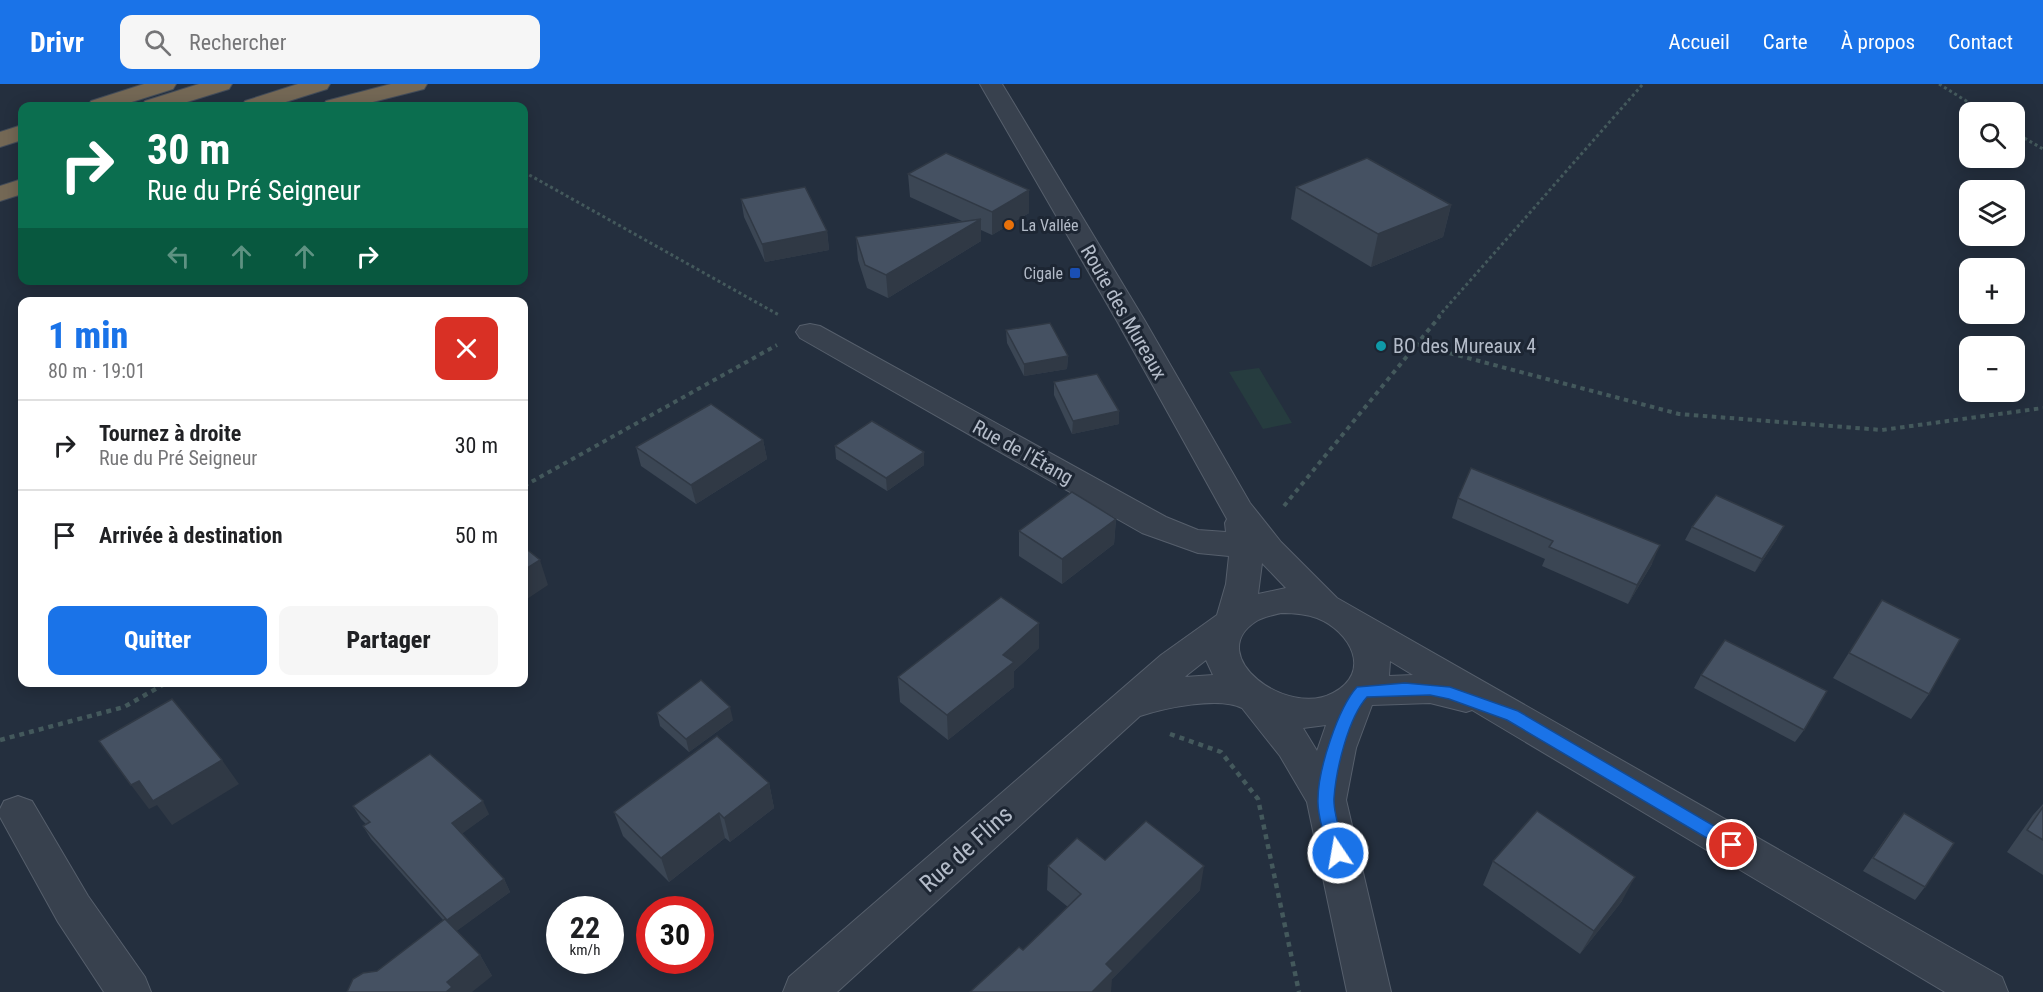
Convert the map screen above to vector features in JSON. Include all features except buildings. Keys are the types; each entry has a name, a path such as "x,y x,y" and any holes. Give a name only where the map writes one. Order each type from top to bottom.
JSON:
{"highway":[{"path":"111,102 165,84"},
{"path":"165,102 221,84"},
{"path":"265,102 319,84"},
{"path":"349,102 416,84"},
{"path":"0,140 18,133"},
{"path":"0,157 18,151"},
{"path":"0,194 18,187"},
{"path":"0,205 18,200"}],"street":[{"name":"Route des Mureaux","path":"991,84 1131,321 1244,526 1289,573 1335,612"},
{"name":"Rue de l'Étang","path":"808,331 1154,525 1188,541 1212,545 1244,526"},
{"name":"Route des Mureaux","path":"1231,623 1245,584 1244,526"},
{"path":"1369,992 1326,800 1294,745 1231,676 1223,659 1221,641 1231,623 1241,612 1259,603 1280,600 1303,601 1335,612 1986,992"},
{"path":"1326,800 1335,753 1343,727 1359,695 1368,684 1373,667 1371,650 1360,632 1335,612"},
{"name":"Rue de Flins","path":"805,992 1174,665 1231,623"},
{"path":"1251,696 1290,712 1314,713 1337,708 1359,695 1430,689 1450,693 1513,716"},
{"name":"Rue de Flins","path":"1127,706 1152,696 1178,692 1222,690 1251,696"},
{"path":"18,813 73,909 129,992"}],"path":[{"path":"1244,526 1269,521 1277,514 1415,344 1643,84"},
{"path":"1939,84 1968,102"},
{"path":"2025,139 2043,150"},
{"path":"528,174 808,331"},
{"path":"528,484 808,331"},
{"path":"1415,344 1678,414 1882,430 2043,408"},
{"path":"0,740 124,707 159,687"},
{"path":"1160,731 1221,752 1258,799 1299,992"}],"green space":[{"path":"1259,368 1292,423 1263,429 1229,372"}],"place":[{"name":"La Vallée","path":"1009,225"},
{"name":"Cigale","path":"1075,273"},
{"name":"BO des Mureaux 4","path":"1381,346"}],"route":[{"path":"1338,853 1326,800 1330,774 1343,727 1356,699 1363,691 1405,689 1430,689 1450,693 1513,716 1732,845"}]}
